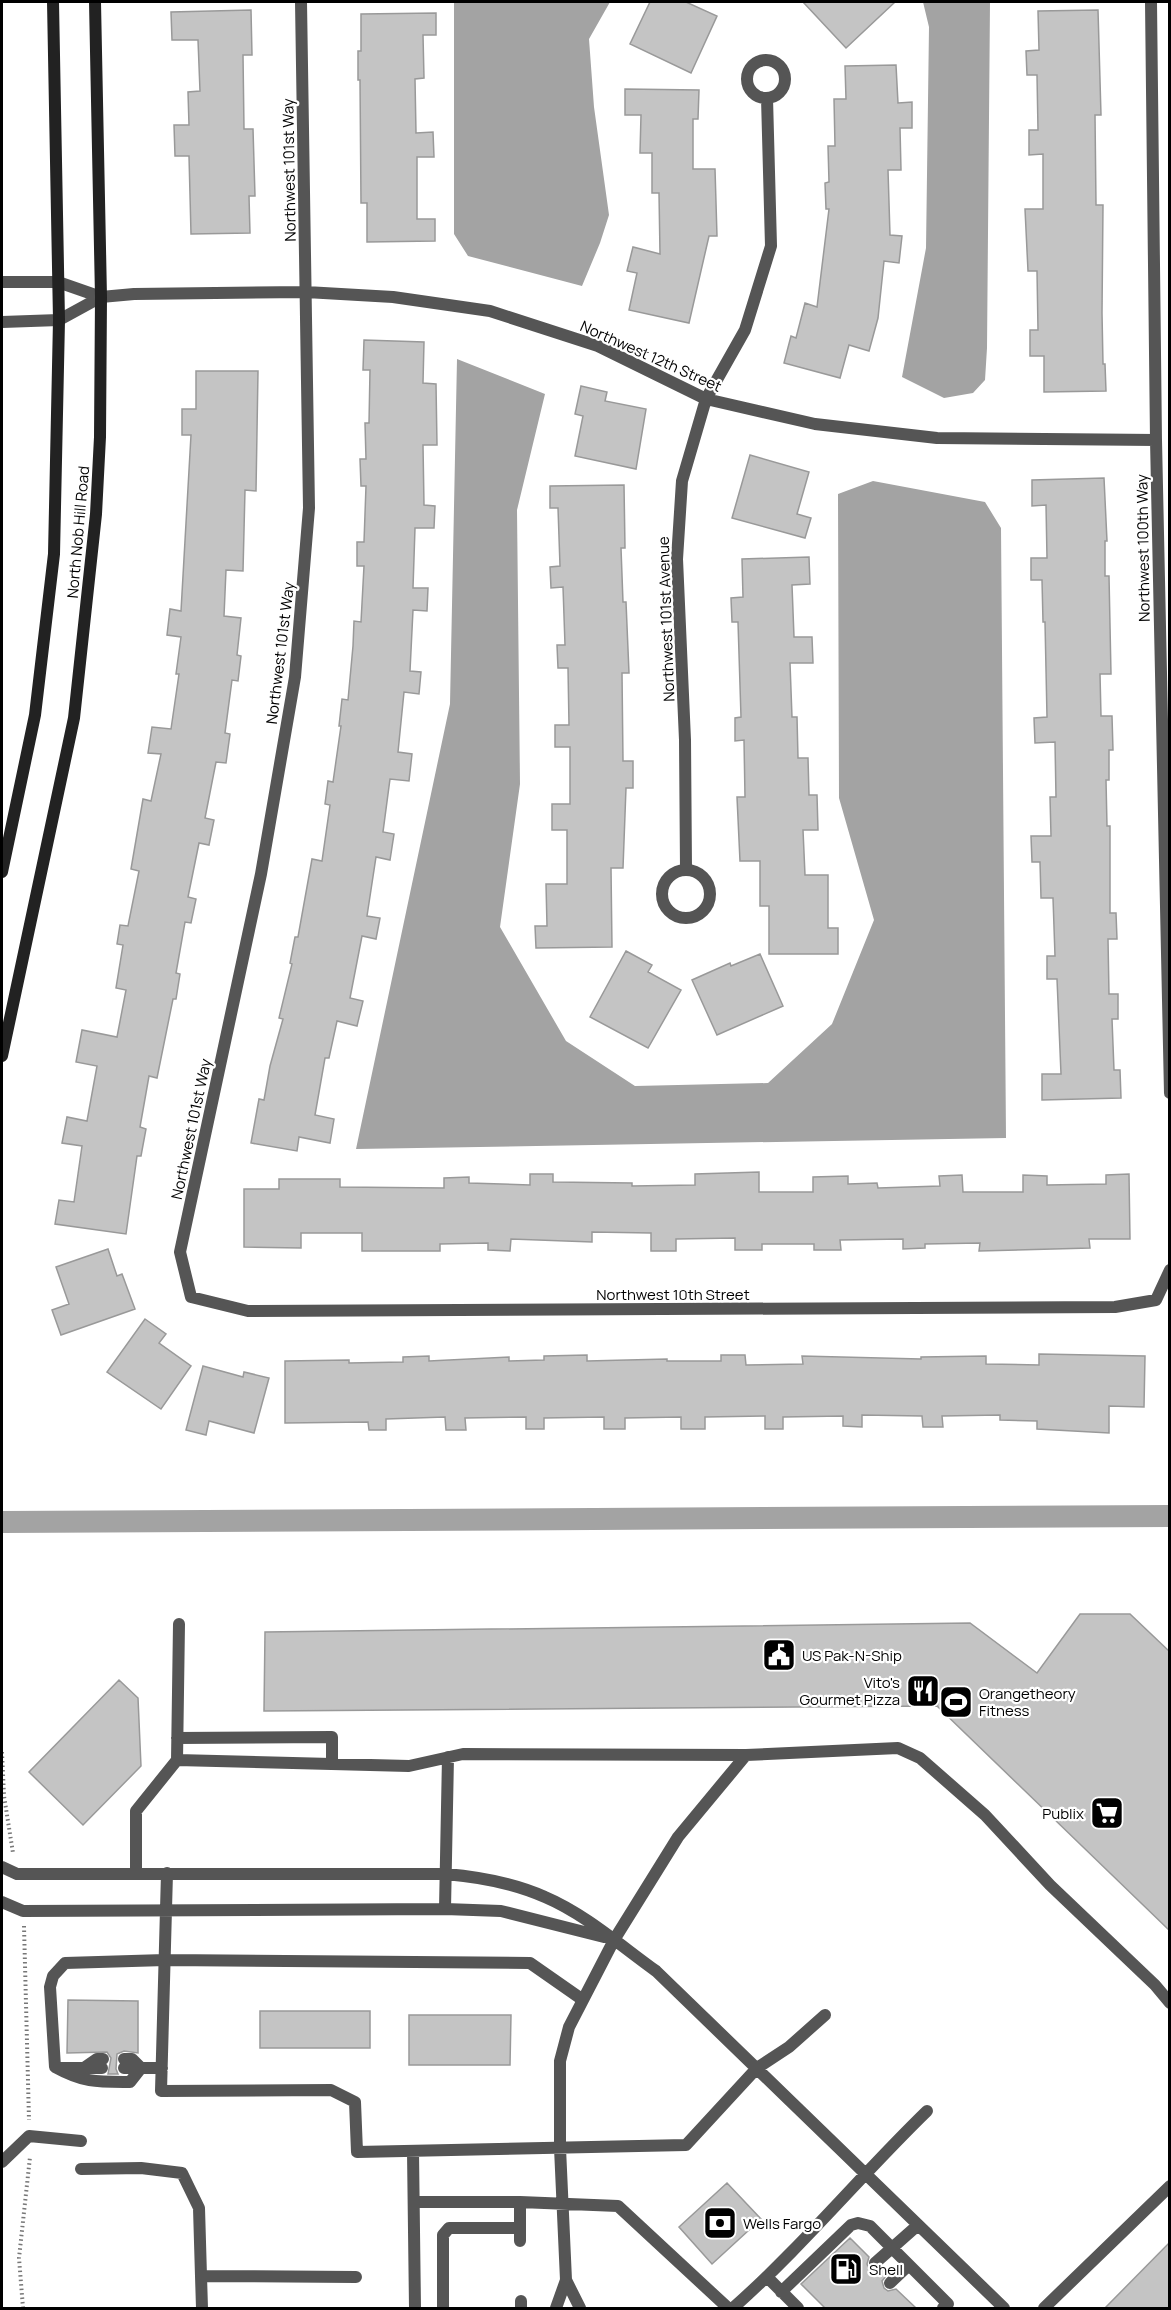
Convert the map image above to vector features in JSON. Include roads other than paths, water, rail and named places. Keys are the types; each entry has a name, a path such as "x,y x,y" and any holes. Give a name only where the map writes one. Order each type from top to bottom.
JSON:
{"main road":[{"name":"North Nob Hill Road","path":"2,872 34,715 54,554 59,320 53,2"},
{"name":"North Nob Hill Road","path":"2,1056 74,718 96,514 100,437 101,297 95,2"}],"street":[{"name":"Northwest 101st Way","path":"191,1297 180,1252 261,874 295,677 309,508 301,2"},
{"name":"Northwest 100th Way","path":"1151,2 1156,440 1170,1093"},
{"name":"Northwest 101st Avenue","path":"686,869 686,740 677,559 682,481 706,399 745,330 771,246 767,98"},
{"name":"Northwest 12th Street","path":"2,282 58,282 101,297"},
{"name":"Northwest 12th Street","path":"2,322 59,320 101,297 134,294 306,292 393,297 490,311 598,346 706,399 815,424 937,438 1156,440"},
{"path":"686,869 696,871 704,877 711,894 709,904 703,912 686,918 676,916 669,911 663,903 662,893 669,876 686,869"},
{"name":"Northwest 10th Street","path":"191,1297 248,1311 1104,1307 1156,1300 1170,1270"},
{"path":"136,1874 136,1811 177,1760 179,1624"},
{"path":"177,1738 332,1737 332,1764"},
{"path":"177,1760 409,1766 464,1754 746,1755 898,1748 920,1758 985,1815 1050,1885 1170,2002"},
{"path":"556,2308 566,2280 560,2148 560,2061 569,2027 614,1940 678,1837 746,1755"},
{"path":"445,1909 448,1757"},
{"path":"2,1867 17,1874 446,1874 481,1877 545,1897 614,1940 656,1971 1004,2308"},
{"path":"166,1873 161,2091 331,2090 355,2102 357,2152 686,2145 757,2068 789,2047 825,2015"},
{"path":"2,1902 23,1911 445,1909 501,1911 614,1940"},
{"path":"55,2067 50,1987 53,1976 65,1963 165,1960 530,1963 583,2000"},
{"path":"55,2067 84,2068 97,2059 102,2063"},
{"path":"124,2063 141,2068 162,2068"},
{"path":"55,2067 79,2080 98,2082 130,2082 141,2068"},
{"path":"733,2308 768,2278 867,2175 893,2144 927,2111"},
{"path":"2,2162 29,2136 81,2141"},
{"path":"413,2152 415,2308"},
{"path":"81,2169 141,2168 182,2172 199,2208 202,2308"},
{"path":"1044,2308 1170,2186"},
{"path":"414,2202 520,2202 618,2206 728,2308"},
{"path":"443,2308 443,2235 445,2230 449,2228 519,2235 520,2202"},
{"path":"781,2292 851,2224 870,2226 945,2306"},
{"path":"875,2263 918,2225"},
{"path":"890,2283 909,2265"},
{"path":"201,2276 356,2277"},
{"path":"768,2278 798,2308"},
{"path":"566,2280 580,2308"}],"waterway":[{"path":"2,1522 1170,1516"}],"place":[{"name":"US Pak-N-Ship","path":"779,1655"},
{"name":"Vito's Gourmet Pizza","path":"923,1691"},
{"name":"Orangetheory Fitness","path":"956,1702"},
{"name":"Publix","path":"1107,1813"},
{"name":"Wells Fargo","path":"720,2223"},
{"name":"Shell","path":"846,2269"}]}
